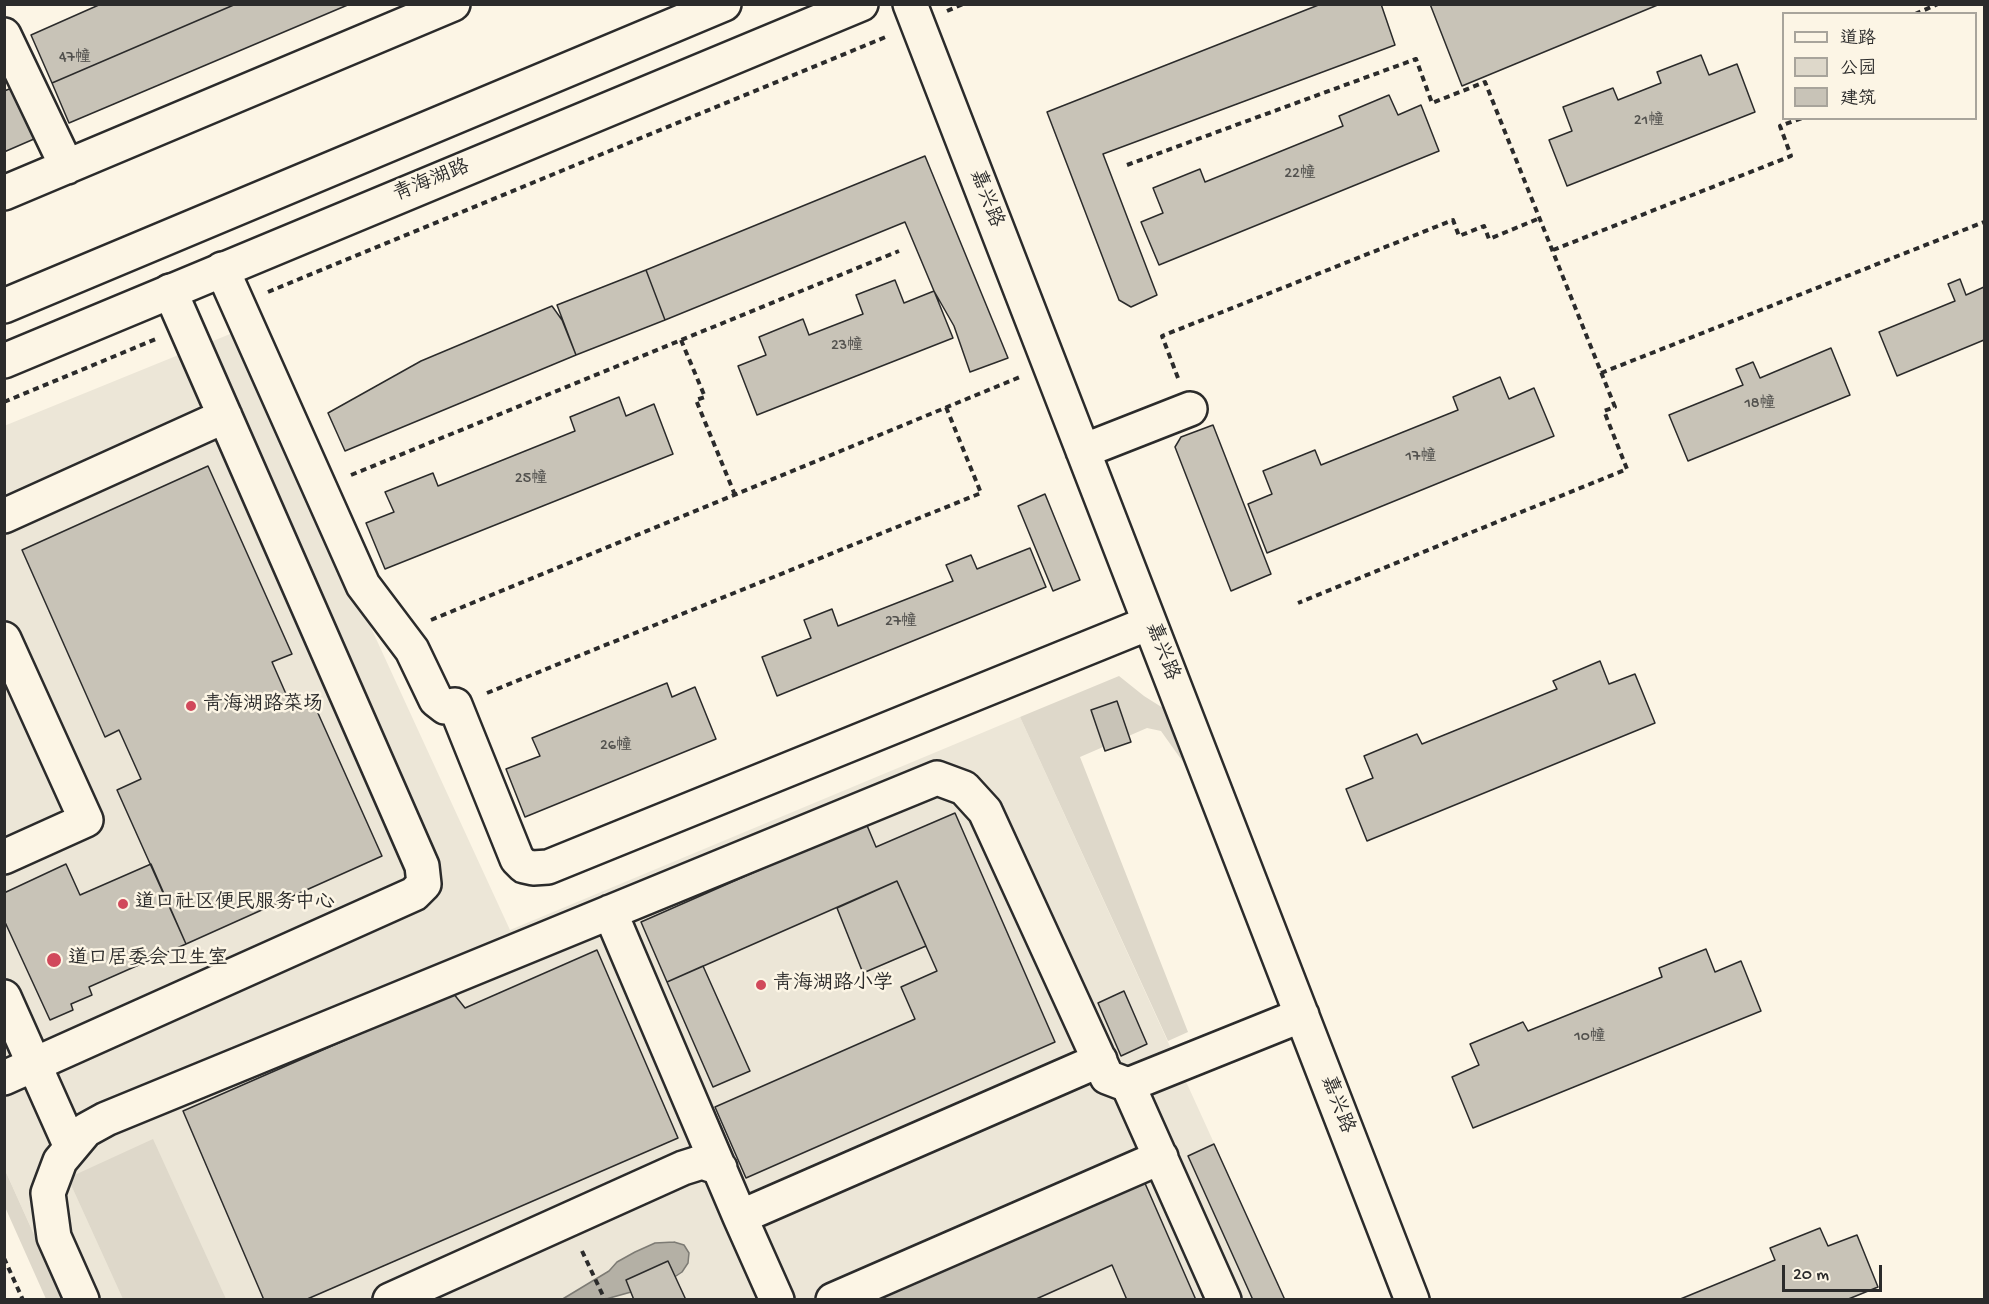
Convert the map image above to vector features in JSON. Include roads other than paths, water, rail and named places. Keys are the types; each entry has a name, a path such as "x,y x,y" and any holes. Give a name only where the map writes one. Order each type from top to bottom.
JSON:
{"main road":[{"path":"4,193 453,4"},
{"path":"4,306 724,4"},
{"name":"青海湖路","path":"4,361 861,4"},
{"name":"嘉兴路","path":"913,14 1412,1299"},
{"path":"4,35 67,167"},
{"path":"222,269 363,585 412,650 436,700 445,706 456,705 516,859 524,866 548,867 1149,622"},
{"path":"19,1071 414,894 424,884 422,866 170,291"},
{"path":"1083,452 1190,410"},
{"path":"4,516 225,416"},
{"path":"4,639 86,820 4,857"},
{"path":"82,1299 54,1237 48,1193 60,1161 86,1130 106,1119 937,778 964,788 985,811 1107,1077 1128,1085 1302,1015"},
{"path":"610,912 777,1299"},
{"path":"4,997 19,1071 71,1147"},
{"path":"740,1217 1100,1060"},
{"path":"1128,1085 1224,1299"},
{"path":"833,1299 1161,1157"},
{"path":"390,1299 683,1168 702,1162 720,1168"}],"place":[{"name":"青海湖路菜场","path":"191,706"},
{"name":"道口社区便民服务中心","path":"123,904"},
{"name":"道口居委会卫生室","path":"54,960"},
{"name":"青海湖路小学","path":"761,985"}]}
